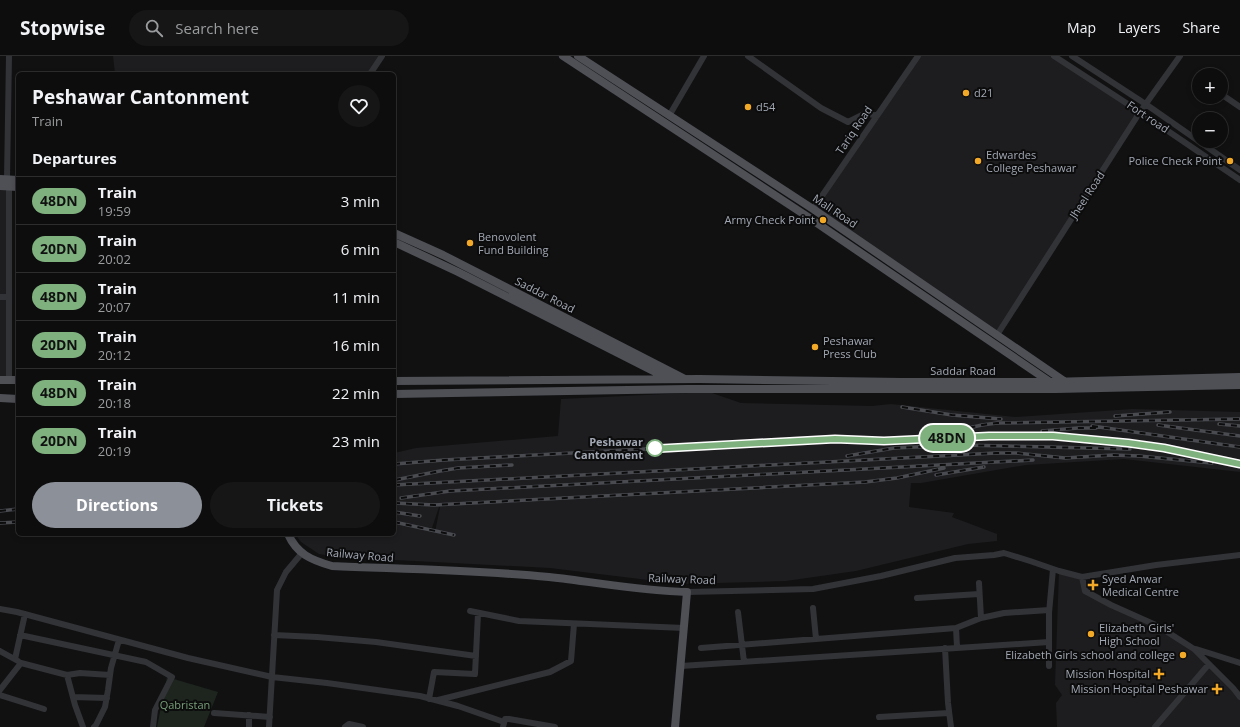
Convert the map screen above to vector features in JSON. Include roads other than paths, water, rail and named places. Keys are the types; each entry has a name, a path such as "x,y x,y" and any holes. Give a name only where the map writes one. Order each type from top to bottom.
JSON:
{"main road":[{"name":"Mall Road","path":"563,56 808,217 1049,382"},
{"name":"Mall Road","path":"578,56 813,209 997,335 1063,385 1077,388 1240,385"},
{"path":"4,183 16,180"},
{"path":"4,183 16,186"},
{"name":"Tariq Road","path":"808,217 813,209"},
{"name":"Saddar Road","path":"396,234 443,255 623,351 687,389"},
{"name":"Saddar Road","path":"396,243 685,379"},
{"name":"Saddar Road","path":"396,394 687,389 898,390 1063,385 1239,374"},
{"name":"Saddar Road","path":"396,381 685,379 901,382 1049,382 1063,385"},
{"path":"0,380 16,380"},
{"path":"0,398 16,399"},
{"name":"Railway Road","path":"289,536 293,544 302,553 314,561 332,566 550,577 667,591 688,592"},
{"path":"675,727 688,592"}],"street":[{"path":"8,56 4,183 9,297 9,380"},
{"path":"371,72 382,56"},
{"path":"668,116 704,56"},
{"path":"748,56 821,108 848,122 866,113 877,116"},
{"name":"Tariq Road","path":"813,209 918,56"},
{"name":"Fort road","path":"1054,56 1240,180"},
{"name":"Fort road","path":"1072,56 1239,168"},
{"name":"Jheel Road","path":"997,335 1140,112 1147,105 1180,56"},
{"path":"1228,99 1240,107"},
{"path":"0,297 9,297"},
{"path":"269,727 276,590 286,572 302,553"},
{"name":"Railway Road","path":"688,592 813,589 882,576 955,558 1004,553 1082,577"},
{"path":"1240,555 1156,565 1082,577 1085,590 1111,605 1158,626 1194,649 1240,697"},
{"path":"1049,666 1049,610 1053,569"},
{"path":"979,583 981,618"},
{"path":"917,598 979,594"},
{"path":"813,608 816,639"},
{"path":"0,609 25,614 188,658 272,677 420,696 458,706 503,724 505,719 509,719 555,727"},
{"path":"701,648 956,628 981,618 1004,613 1049,610"},
{"path":"470,611 478,614 519,621 684,628"},
{"path":"738,612 744,662"},
{"path":"15,659 25,614"},
{"path":"429,699 434,672 475,674 478,614"},
{"path":"436,700 550,672 571,661 574,624"},
{"path":"956,628 957,647"},
{"path":"20,635 146,662 172,677 154,710 153,727"},
{"path":"274,635 376,642 476,656"},
{"path":"94,727 105,707 114,655 119,640"},
{"path":"680,666 1048,642"},
{"path":"945,648 951,727"},
{"path":"1194,649 1240,663"},
{"path":"0,651 21,663 68,675 80,673 110,675"},
{"path":"0,690 21,663"},
{"path":"1155,727 1209,664"},
{"path":"68,675 73,696 84,727"},
{"path":"0,695 44,709"},
{"path":"73,696 107,698"},
{"path":"214,713 270,717"},
{"path":"879,717 949,713"},
{"path":"249,715 249,727"},
{"path":"345,727 349,724 363,727"}],"railway":[{"path":"902,407 952,415 1001,419"},
{"path":"1115,416 1170,412"},
{"path":"946,433 997,423 1240,419"},
{"path":"1219,424 1240,426"},
{"path":"1158,425 1240,436"},
{"path":"1092,426 1240,447"},
{"path":"1042,431 1096,428"},
{"path":"396,464 835,439 884,441 989,436 1053,436 1164,448 1240,464"},
{"path":"847,456 894,448 960,445 1130,449"},
{"path":"396,485 996,453 1016,453 1065,458 1113,455 1139,456 1212,463"},
{"path":"401,498 450,491 1033,460"},
{"path":"396,480 458,468 512,465"},
{"path":"936,475 984,467"},
{"path":"396,503 434,505 865,482 897,478 944,468"},
{"path":"0,511 16,509"},
{"path":"396,512 420,516"},
{"path":"0,523 16,522"},
{"path":"396,522 454,535"}],"train":[{"name":"48DN","path":"651,449 835,439 884,441 1025,435 1128,443 1164,448 1240,464"}],"place":[{"name":"d21","path":"966,93"},
{"name":"d54","path":"748,107"},
{"name":"Edwardes College Peshawar","path":"978,161"},
{"name":"Police Check Point","path":"1230,161"},
{"name":"Army Check Point","path":"823,220"},
{"name":"Benovolent Fund Building","path":"470,243"},
{"name":"Peshawar Press Club","path":"815,347"},
{"name":"Peshawar Cantonment","path":"655,448"},
{"name":"Syed Anwar Medical Centre","path":"1093,585"},
{"name":"Elizabeth Girls' High School","path":"1091,634"},
{"name":"Elizabeth Girls school and college","path":"1183,655"},
{"name":"Mission Hospital","path":"1159,674"},
{"name":"Mission Hospital Peshawar","path":"1217,689"}],"park label":[{"name":"Qabristan","path":"185,705"}]}
